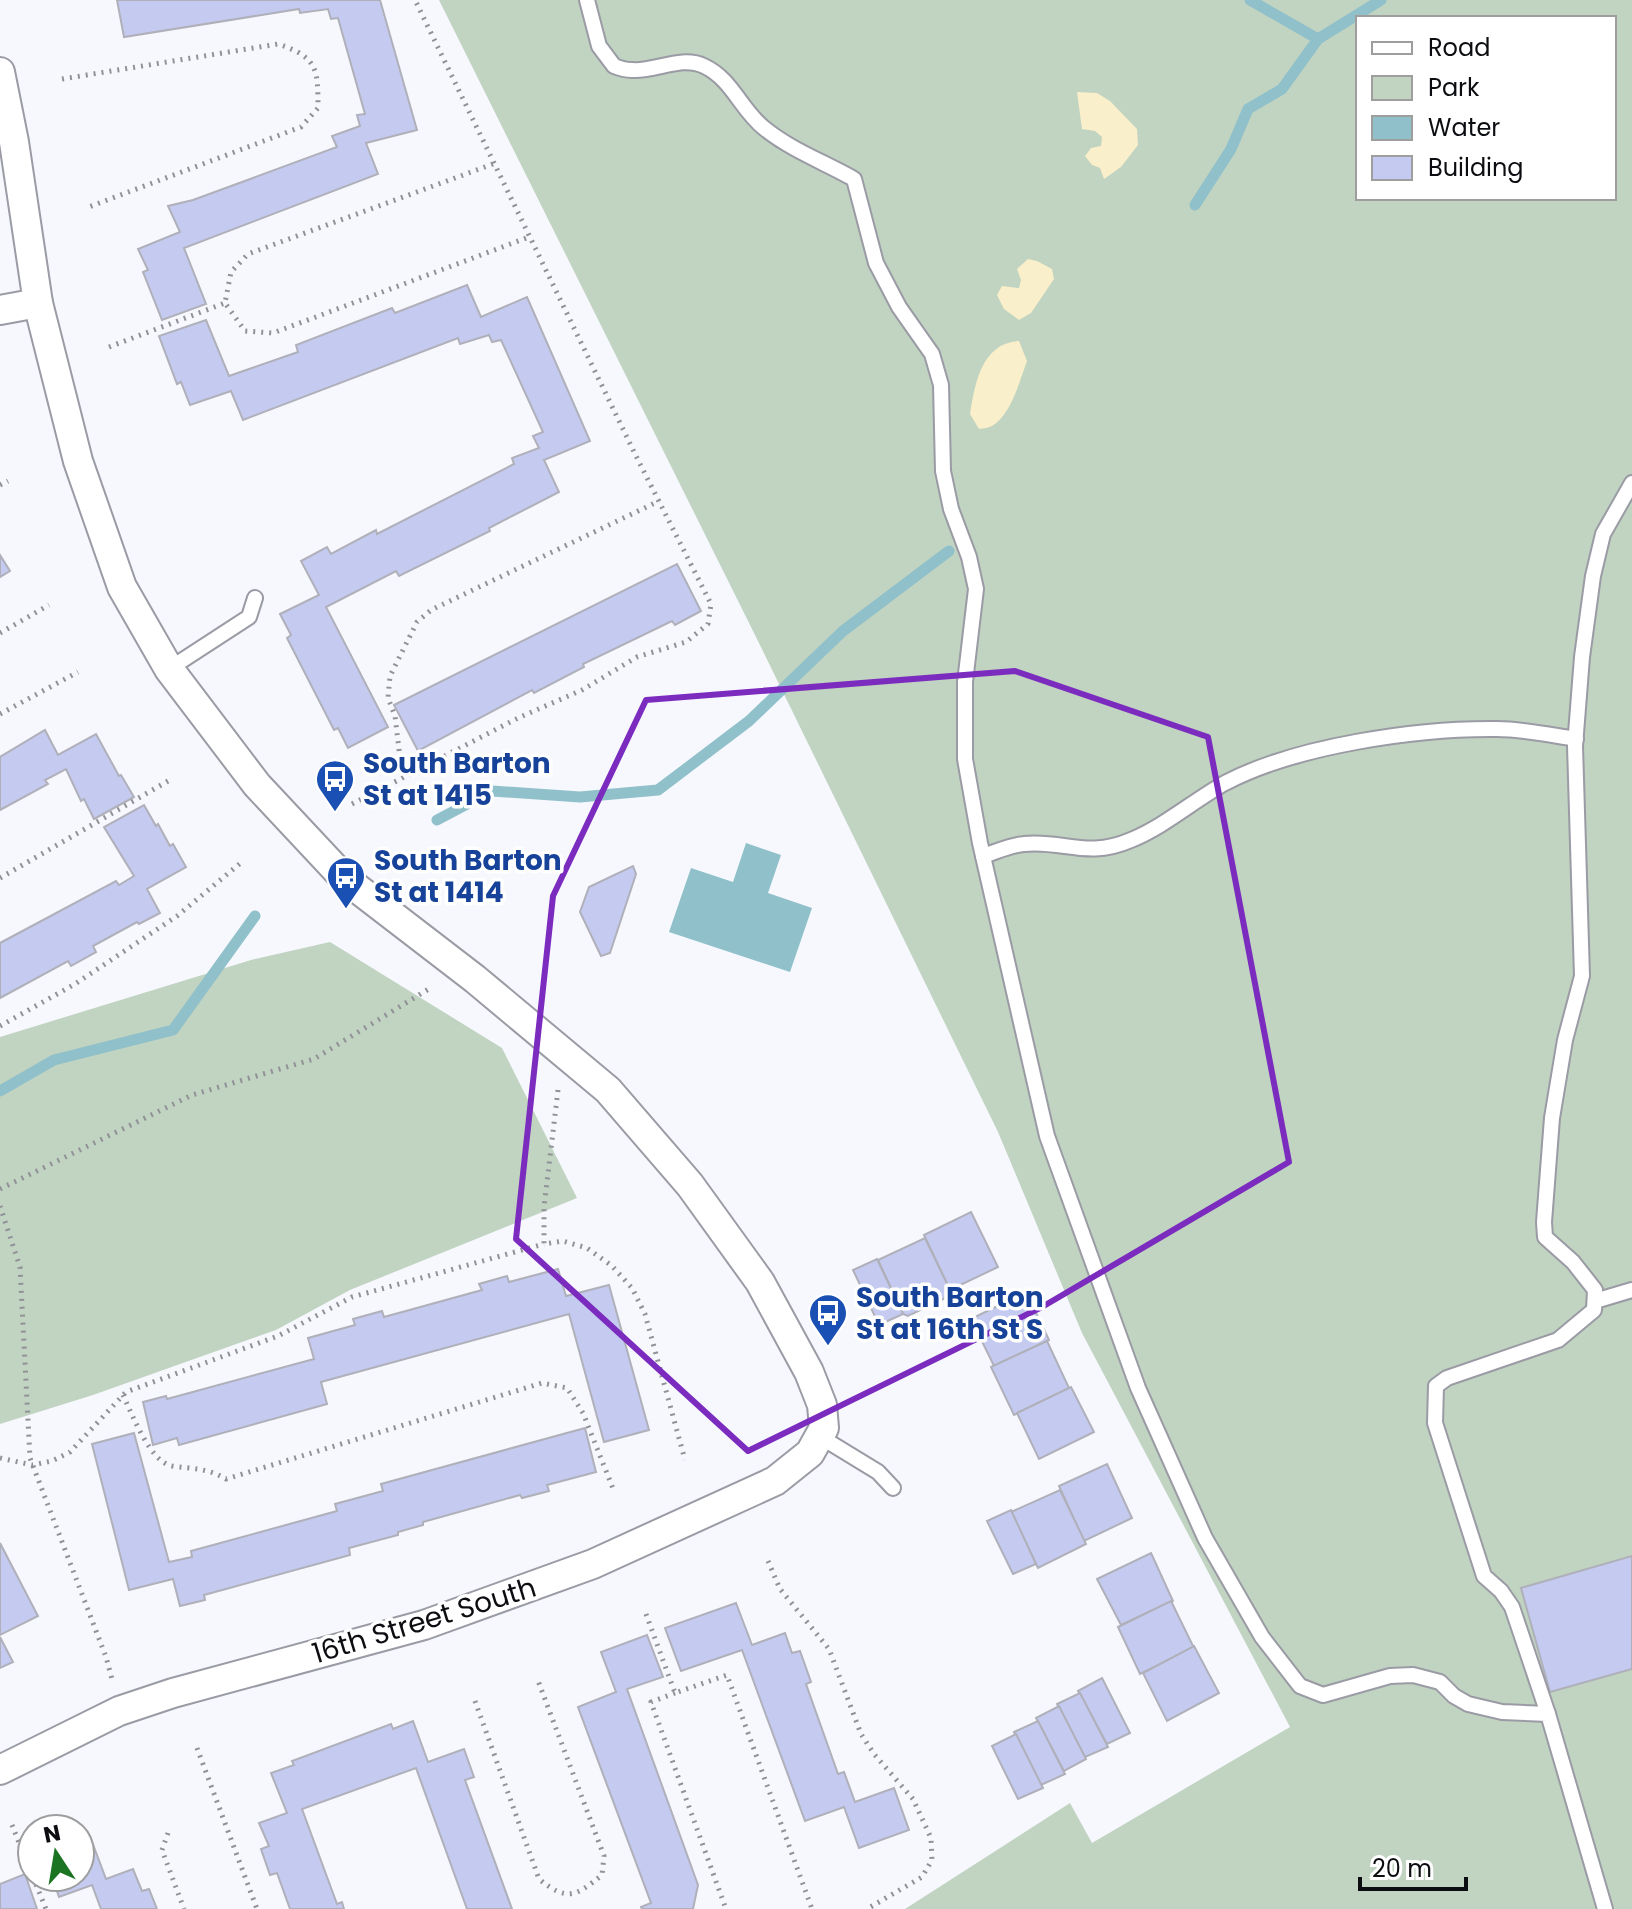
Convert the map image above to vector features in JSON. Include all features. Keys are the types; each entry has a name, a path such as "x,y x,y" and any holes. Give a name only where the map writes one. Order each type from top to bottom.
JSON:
{"street":[{"path":"0,72 14,142 38,303 78,461 122,587 169,669 257,785 345,879 475,979 608,1090 690,1185 760,1282 809,1372 822,1405 822,1432"},
{"path":"0,310 38,303"},
{"name":"16th Street South","path":"0,1770 119,1711 173,1693 424,1625 593,1564 775,1481 810,1453 822,1432"}],"lane":[{"path":"587,0 599,46 614,66 633,70 679,63 704,66 732,87 760,125 787,146 827,163 854,179 876,263 899,307 932,354 941,385 943,471 951,509 969,557 976,589 965,682 965,759 983,856 1047,1136 1144,1401 1205,1538 1262,1637 1300,1686 1323,1695 1390,1676 1413,1675 1440,1682 1468,1704 1502,1712 1548,1714"},
{"path":"1605,1909 1548,1714 1512,1607 1501,1591 1484,1576 1435,1423 1434,1401 1436,1386 1447,1378 1558,1340 1594,1310 1595,1290 1581,1271 1545,1237 1544,1222 1552,1118 1565,1040 1582,976 1576,739 1582,657 1593,576 1603,534 1632,483"},
{"path":"169,669 249,617 255,598"},
{"path":"983,856 1022,844 1097,850 1131,841 1224,784 1261,768 1325,749 1438,732 1499,729 1576,739"},
{"path":"1595,1301 1632,1290"},
{"path":"822,1432 878,1472 893,1488"}],"path":[{"path":"352,804 408,773 582,690 637,657 686,642 708,624 711,604 415,0"},
{"path":"62,79 278,44 300,51 318,74 318,108 301,127 86,208"},
{"path":"493,164 248,254 231,272 225,303 245,331 273,333 529,237"},
{"path":"109,347 225,303"},
{"path":"0,485 8,481"},
{"path":"408,773 400,758 395,716 388,698 390,676 417,622 431,610 659,501"},
{"path":"0,633 49,605"},
{"path":"0,714 78,672"},
{"path":"0,878 168,781"},
{"path":"0,1026 75,984 166,923 243,861"},
{"path":"0,1189 192,1095 314,1059 432,987"},
{"path":"544,1244 543,1217 558,1089"},
{"path":"0,1206 20,1267 30,1458 106,1657 119,1711"},
{"path":"0,1458 32,1465 52,1461 70,1452 123,1395 278,1336 352,1297 563,1241 587,1248 612,1266 632,1288 645,1314 685,1460"},
{"path":"123,1395 151,1451 167,1465 212,1471 226,1479 542,1383 567,1388 583,1413 614,1491"},
{"path":"768,1561 780,1589 829,1649 861,1734 913,1799 931,1838 932,1860 922,1877 867,1909"},
{"path":"646,1614 675,1693"},
{"path":"726,1909 651,1702 727,1675 812,1909"},
{"path":"475,1701 539,1879 556,1893 580,1893 602,1875 604,1856 537,1678"},
{"path":"197,1748 257,1909"},
{"path":"12,1825 16,1835"},
{"path":"168,1833 162,1850 184,1909"}],"highlighted area":[{"path":"1015,671 1208,737 1289,1162 1042,1307 748,1451 516,1239 553,896 646,700"}],"green space":[{"path":"439,0 1632,0 1632,1909 905,1909 1070,1803 1092,1843 1290,1727 1082,1333 998,1132"},
{"path":"330,942 502,1048 577,1198 350,1290 276,1330 93,1395 0,1424 0,1037 251,960"}],"sand":[{"path":"1077,92 1097,93 1110,101 1137,129 1138,145 1121,167 1104,179 1100,168 1092,165 1085,156 1091,148 1101,146 1102,137 1095,131 1082,129"},
{"path":"1028,259 1052,269 1054,279 1031,313 1019,320 1004,309 997,295 1002,286 1019,288 1021,280 1017,269"},
{"path":"1019,341 1027,361 1014,396 999,421 979,429 970,414 982,367 996,349"}],"water":[{"path":"746,843 781,855 768,893 812,908 790,972 669,932 691,868 733,882"}],"building":[{"path":"117,0 380,0 417,130 366,143 378,174 184,248 206,304 162,320 143,272 148,270 138,249 180,232 168,206 193,200 337,147 332,136 360,126 357,115 365,114 338,18 331,19 328,9 300,13 299,9 124,37"},
{"path":"467,285 481,317 527,297 590,441 544,460 559,492 489,528 490,531 399,576 396,571 326,607 388,727 348,748 338,728 334,730 287,638 291,635 280,614 319,595 301,561 327,547 331,554 376,530 377,534 514,464 512,458 539,448 533,436 543,432 501,340 492,342 489,335 460,344 458,338 243,420 231,391 190,405 181,382 177,384 159,336 206,320 229,376 298,352 296,345 392,308 395,313"},
{"path":"0,555 10,571 0,577"},
{"path":"677,564 701,611 675,625 672,621 583,664 584,667 534,693 532,690 418,751 394,705"},
{"path":"45,730 58,755 96,734 134,797 94,819 84,799 81,801 66,769 45,780 48,784 0,810 0,757"},
{"path":"144,805 186,867 147,889 160,913 93,946 96,952 71,966 68,961 0,998 0,943 116,881 119,885 134,876 104,827"},
{"path":"633,866 636,874 610,953 601,956 580,912 589,887"},
{"path":"971,1212 998,1267 950,1290 924,1235"},
{"path":"925,1238 950,1290 956,1293 908,1316 903,1314 878,1260"},
{"path":"877,1259 903,1314 879,1325 853,1270"},
{"path":"558,1269 566,1296 609,1285 649,1430 604,1442 569,1314 321,1382 327,1404 179,1445 177,1438 153,1445 143,1402 166,1396 167,1399 314,1359 308,1338 355,1325 353,1319 382,1311 384,1317 482,1290 479,1284 507,1276 509,1282"},
{"path":"1026,1292 1049,1340 994,1366 971,1319"},
{"path":"1047,1341 1069,1388 1014,1415 991,1367"},
{"path":"1071,1387 1094,1432 1039,1459 1017,1413"},
{"path":"585,1428 596,1472 547,1485 549,1491 522,1498 520,1495 423,1522 423,1525 398,1532 398,1535 349,1548 350,1555 204,1595 205,1600 180,1606 173,1579 129,1590 92,1444 134,1433 169,1562 192,1557 191,1551 337,1511 335,1504 383,1491 381,1484"},
{"path":"1107,1464 1132,1518 1084,1541 1059,1486"},
{"path":"1060,1490 1086,1544 1038,1568 1011,1512"},
{"path":"1011,1510 1036,1564 1013,1574 987,1521"},
{"path":"0,1543 38,1616 0,1635"},
{"path":"1151,1553 1173,1601 1121,1625 1097,1579"},
{"path":"1632,1556 1632,1669 1550,1692 1521,1588"},
{"path":"1171,1601 1194,1648 1140,1674 1118,1627"},
{"path":"736,1603 752,1645 785,1633 792,1653 800,1651 811,1682 806,1684 838,1774 844,1772 855,1802 894,1788 909,1830 859,1848 844,1807 805,1821 742,1650 681,1671 665,1628"},
{"path":"647,1635 663,1677 627,1689 698,1885 693,1909 642,1909 651,1903 578,1707 616,1692 601,1652"},
{"path":"0,1637 13,1662 0,1668"},
{"path":"1194,1646 1219,1693 1167,1721 1143,1673"},
{"path":"1102,1678 1130,1733 1107,1744 1078,1691"},
{"path":"1080,1693 1108,1747 1085,1757 1057,1704"},
{"path":"1059,1706 1086,1759 1064,1771 1036,1718"},
{"path":"413,1721 428,1762 464,1749 474,1777 465,1780 512,1909 467,1909 416,1768 302,1809 337,1904 342,1902 344,1909 290,1909 277,1873 270,1875 261,1849 269,1846 259,1823 287,1813 271,1773 294,1765 292,1761 391,1724 393,1729"},
{"path":"1038,1721 1065,1774 1041,1785 1014,1732"},
{"path":"1016,1734 1043,1788 1018,1799 992,1746"},
{"path":"96,1852 106,1879 133,1869 142,1891 149,1889 157,1909 101,1909 95,1893"},
{"path":"16,1878 16,1893 32,1893 37,1909 0,1909 0,1884"}],"waterway":[{"path":"1250,0 1318,39"},
{"path":"1195,205 1231,149 1248,109 1282,89 1318,39 1381,0"},
{"path":"437,820 492,791 580,797 658,790 749,721 843,631 949,551"},
{"path":"0,1091 54,1060 173,1030 255,916"}],"place":[{"name":"South Barton St at 1415","path":"335,813"},
{"name":"South Barton St at 1414","path":"346,910"},
{"name":"South Barton St at 16th St S","path":"828,1347"}]}
